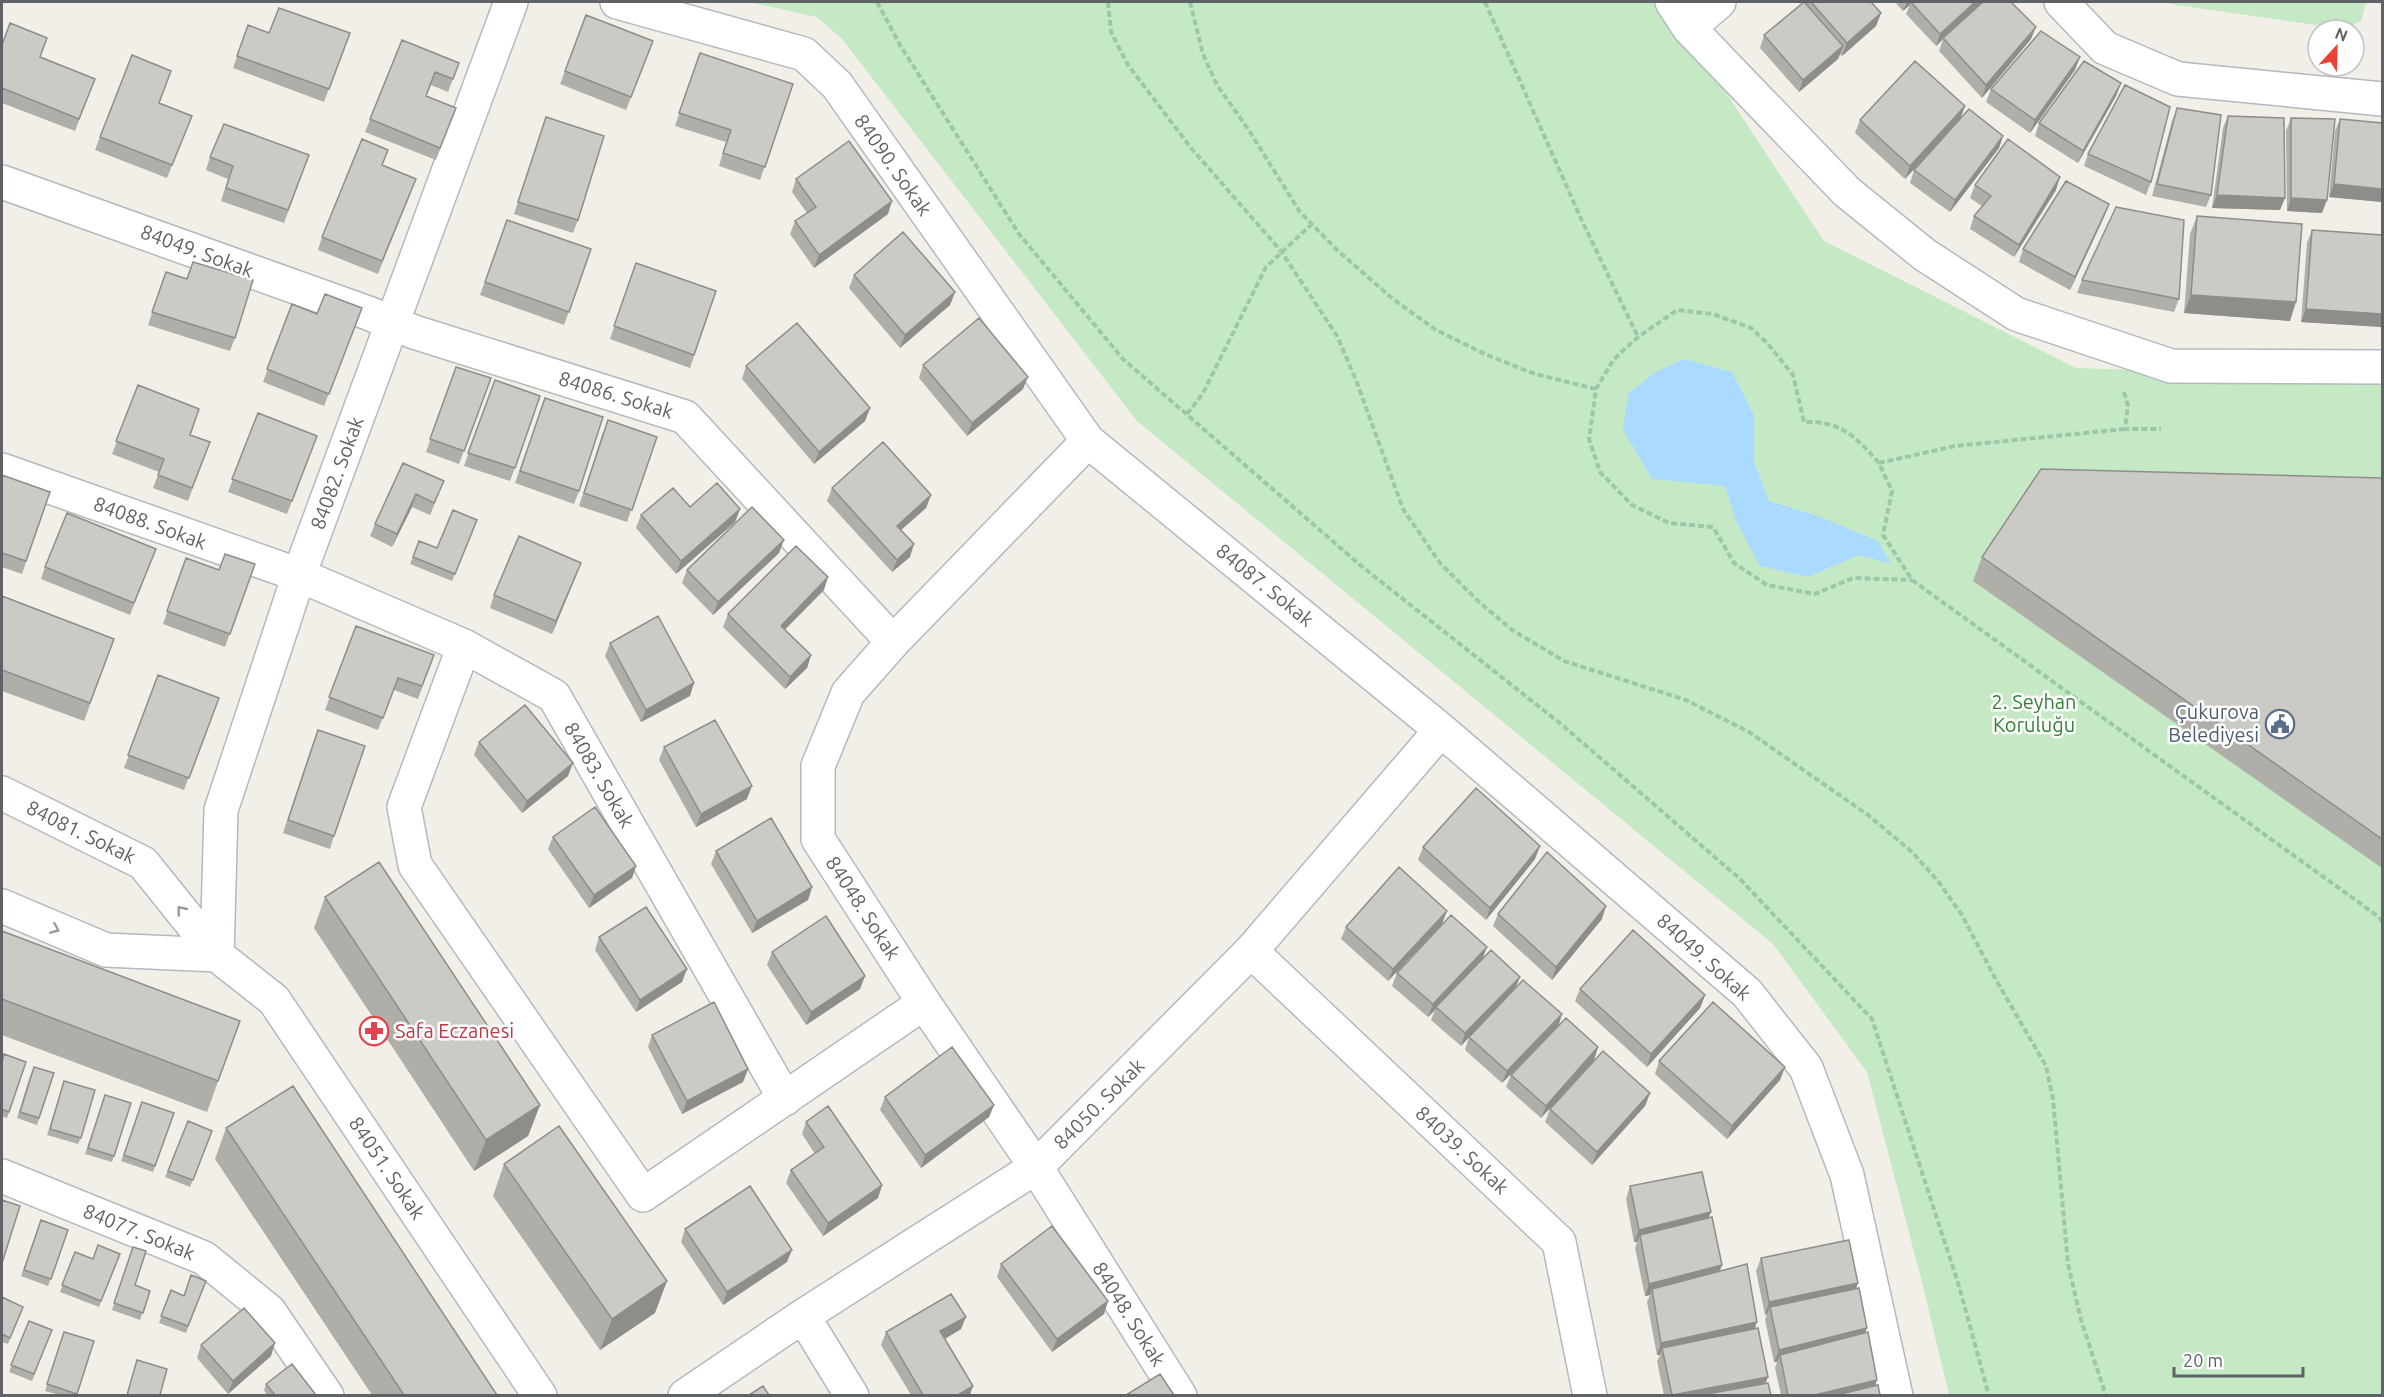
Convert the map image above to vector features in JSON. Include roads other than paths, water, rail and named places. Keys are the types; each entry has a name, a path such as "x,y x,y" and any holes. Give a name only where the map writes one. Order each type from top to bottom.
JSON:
{"street":[{"name":"84082. Sokak","path":"217,956 221,810 299,575 511,2"},
{"name":"84090. Sokak","path":"617,2 804,54 837,85 1088,441"},
{"path":"1719,2 1680,15 1847,192 1925,255 2016,314 2171,366 2382,367"},
{"path":"2061,2 2105,48 2178,80 2382,99"},
{"name":"84049. Sokak","path":"2,182 392,323"},
{"name":"84086. Sokak","path":"392,323 414,332 685,417 893,642"},
{"name":"84048. Sokak","path":"1088,441 893,642 848,693 818,766 818,839 924,1003 1036,1167 1180,1395"},
{"name":"84087. Sokak","path":"1088,441 1441,730"},
{"name":"84088. Sokak","path":"2,470 299,575"},
{"name":"84083. Sokak","path":"299,575 464,646 554,696 785,1099"},
{"path":"464,646 404,807 415,865 643,1195 924,1003"},
{"name":"84049. Sokak","path":"1441,730 1747,993 1806,1068 1847,1174 1896,1395"},
{"name":"84050. Sokak","path":"685,1395 803,1316 1036,1167 1251,951 1441,730"},
{"name":"84081. Sokak","path":"2,793 143,863 217,956"},
{"path":"2,906 106,950 217,956"},
{"name":"84039. Sokak","path":"1251,951 1559,1242 1590,1395"},
{"name":"84051. Sokak","path":"217,956 274,1000 540,1395"},
{"name":"84077. Sokak","path":"2,1176 204,1258 269,1311 327,1395"},
{"path":"803,1316 852,1395"}],"water":[{"path":"1684,359 1732,372 1754,415 1754,462 1769,501 1818,516 1878,541 1891,564 1859,555 1808,577 1760,566 1736,521 1725,486 1652,479 1623,430 1628,394 1654,373"}],"place":[{"name":"Çukurova Belediyesi","path":"2280,724"},
{"name":"Safa Eczanesi","path":"374,1031"}],"park label":[{"name":"2. Seyhan Koruluğu","path":"2034,714"}]}
